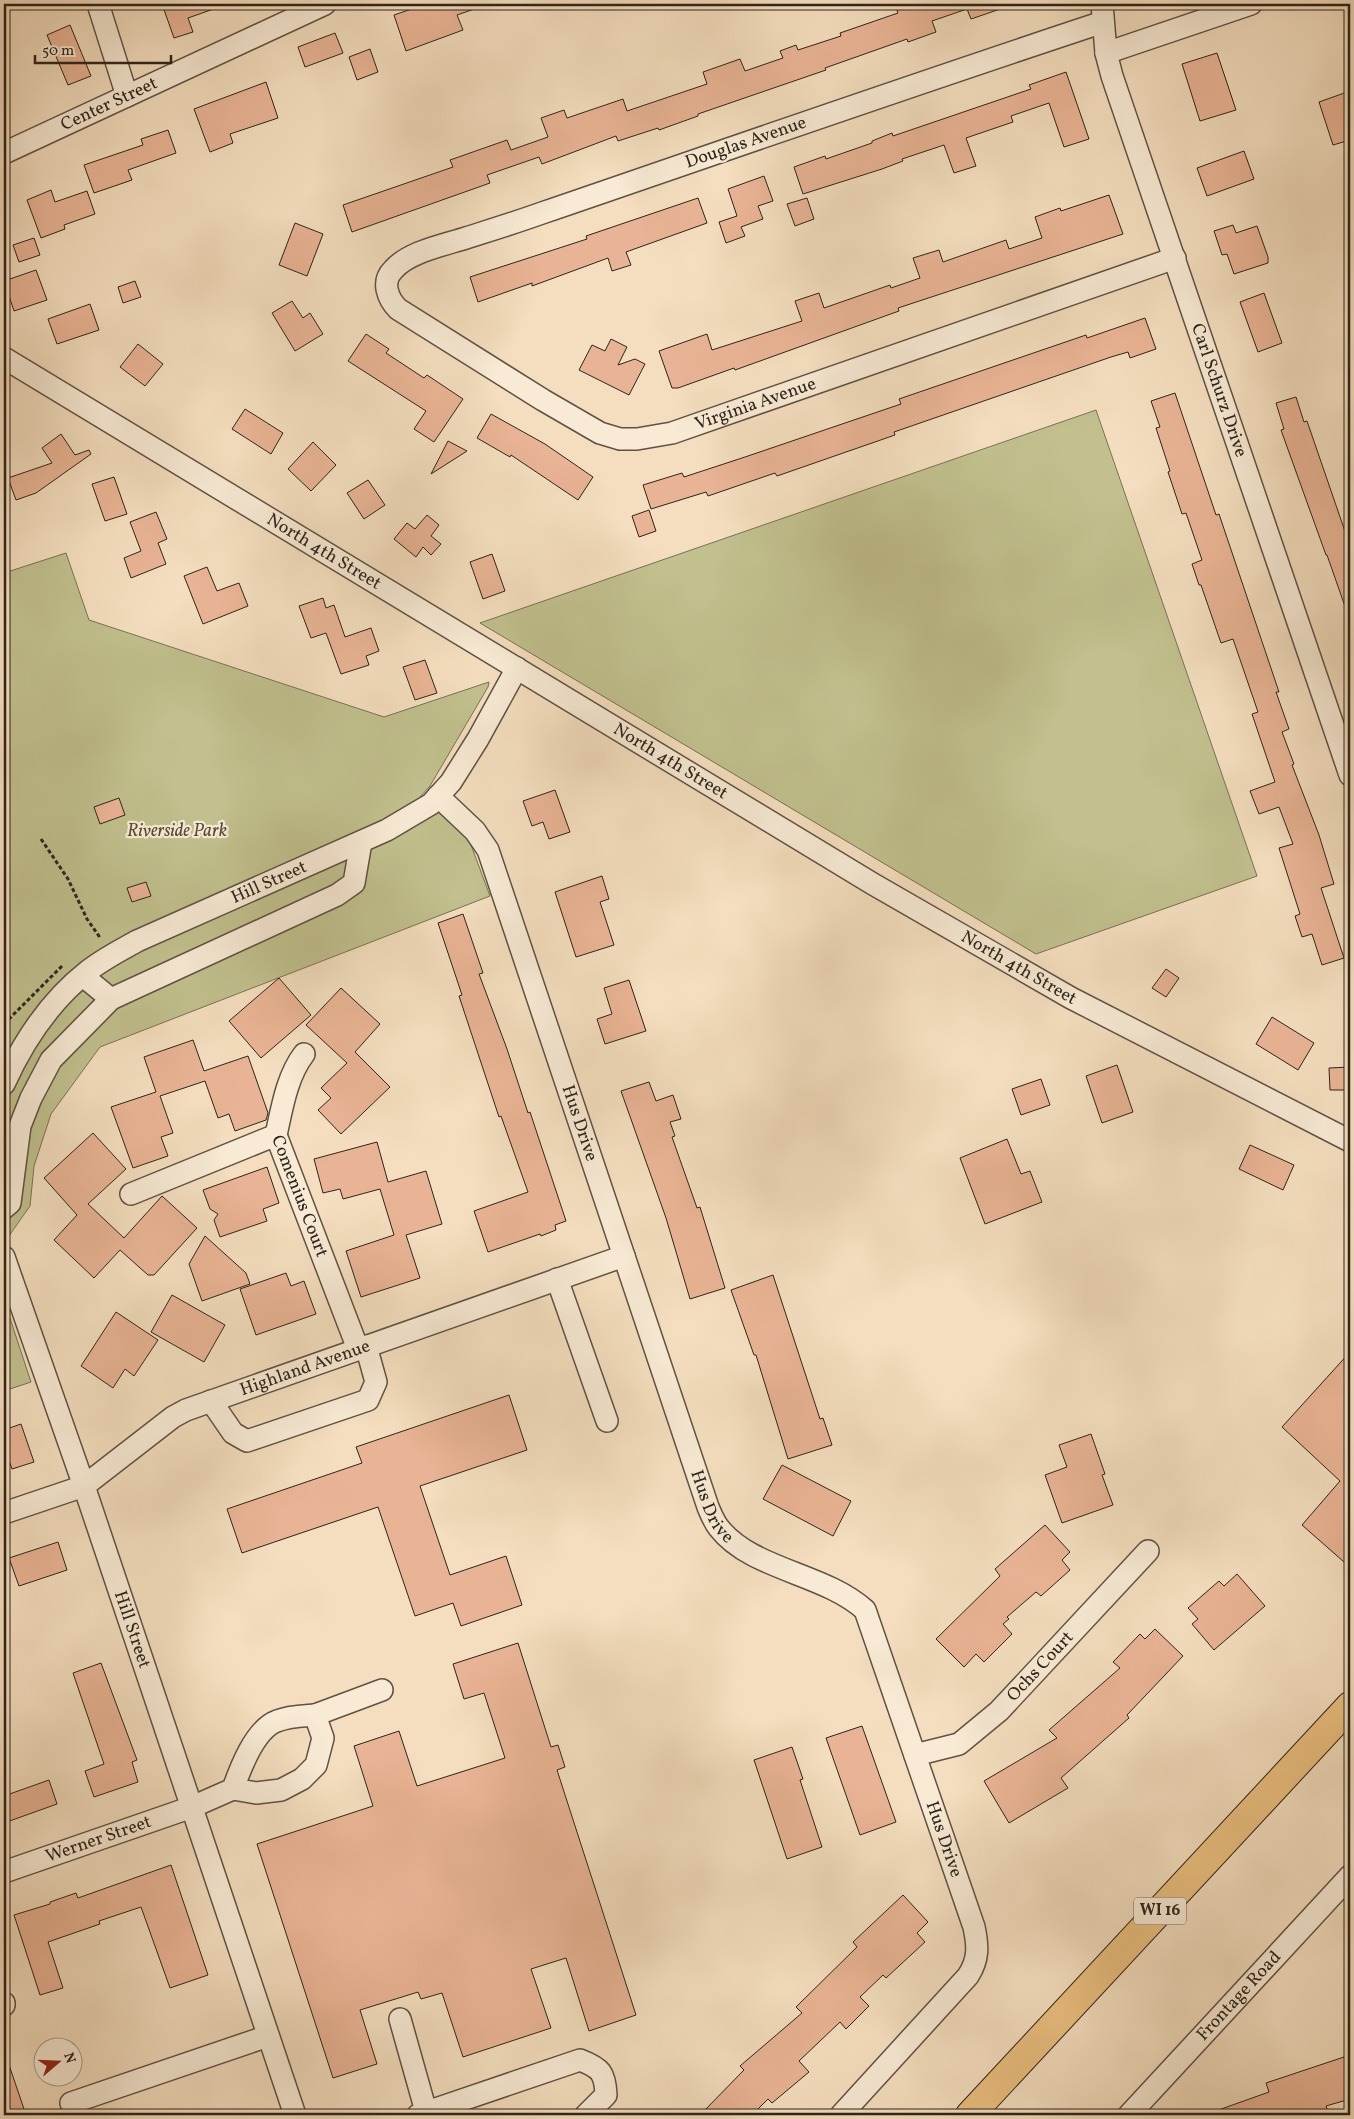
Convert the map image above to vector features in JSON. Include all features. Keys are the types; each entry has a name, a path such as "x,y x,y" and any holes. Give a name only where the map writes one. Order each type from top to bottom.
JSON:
{"highway":[{"name":"WI 16","path":"970,2115 1350,1706"}],"street":[{"path":"98,4 127,96"},
{"name":"Center Street","path":"4,153 325,4"},
{"path":"1106,53 1251,4"},
{"name":"Carl Schurz Drive","path":"1103,13 1106,53 1112,76 1350,775"},
{"name":"Douglas Avenue","path":"392,270 421,252 519,221 936,77 1103,13"},
{"name":"Virginia Avenue","path":"392,270 387,280 387,290 390,302 398,309 543,400 600,433 620,439 636,439 672,433 1175,258"},
{"name":"North 4th Street","path":"4,358 873,884 1062,993 1350,1141"},
{"name":"Hill Street","path":"4,1083 21,1051 38,1025 70,987 108,957 137,941 361,842 413,816 431,804 452,782 517,668"},
{"name":"Hus Drive","path":"438,796 475,831 488,850 708,1507 717,1526 738,1547 826,1585 854,1600 865,1610 974,1927 977,1941 977,1958 968,1976 841,2115"},
{"path":"4,1208 10,1203 20,1126 51,1060 110,999 337,895 354,883 361,842"},
{"path":"83,976 110,999"},
{"path":"276,1135 282,1106 297,1063 304,1054"},
{"name":"Comenius Court","path":"131,1194 276,1135 376,1382 368,1400 247,1441 233,1433 210,1401"},
{"name":"Highland Avenue","path":"4,1513 84,1486 186,1410 624,1256"},
{"name":"Hill Street","path":"4,1257 84,1486 295,2115"},
{"path":"558,1279 607,1422"},
{"name":"Ochs Court","path":"915,1755 959,1744 999,1711 1148,1551"},
{"path":"316,1715 322,1738 316,1765 302,1779 281,1790 256,1793 233,1789 244,1758 259,1736 275,1721 297,1716 316,1715 382,1690"},
{"name":"Werner Street","path":"4,1872 192,1807 233,1789"},
{"name":"Frontage Road","path":"1129,2115 1350,1876"},
{"path":"400,2020 424,2114 580,2060 594,2065 605,2077 606,2095 586,2115"},
{"path":"71,2103 268,2036"}],"path":[{"path":"41,839 68,879 87,919 103,938 94,944"},
{"path":"4,1024 63,965"}],"green space":[{"path":"1096,410 1257,876 1036,954 480,623"},
{"name":"Riverside Park","path":"66,553 89,620 384,717 489,682 488,687 430,786 420,797 462,832 471,845 490,896 100,1047 51,1114 34,1166 30,1206 4,1243 4,573"},
{"path":"4,1300 31,1382 4,1391"}],"building":[{"path":"162,4 222,4 222,6 188,18 193,32 174,38"},
{"path":"426,4 482,4 483,6 457,15 463,30 406,51 394,15"},
{"path":"910,4 1009,4 1009,6 971,19 967,9 932,21 936,32 908,42 907,39 825,68 826,70 698,114 698,116 659,130 658,128 618,141 616,136 542,164 539,157 487,175 490,183 352,232 343,205 453,167 450,160 507,140 511,150 548,137 541,118 564,110 567,118 623,99 627,111 707,84 703,72 740,59 745,71 783,58 780,51 796,45 798,50 841,36 840,33 898,13 896,8"},
{"path":"70,25 91,76 68,85 47,35"},
{"path":"335,33 343,53 305,67 298,47"},
{"path":"370,49 378,72 357,80 349,57"},
{"path":"1217,53 1236,110 1200,121 1182,64"},
{"path":"1066,72 1089,139 1064,147 1049,103 1011,116 1013,122 966,138 976,166 954,173 944,145 902,159 903,161 882,169 803,194 794,167 825,156 826,159 872,143 872,141 892,133 893,136 1031,89 1029,85"},
{"path":"266,82 278,118 230,134 233,143 210,152 194,109"},
{"path":"1350,91 1350,140 1333,145 1319,102"},
{"path":"168,130 176,153 128,170 132,180 94,193 84,165 143,145 141,139"},
{"path":"1244,151 1254,179 1207,196 1197,168"},
{"path":"764,176 773,201 758,206 763,219 741,227 745,236 726,243 719,222 737,216 728,189"},
{"path":"51,190 55,202 87,191 95,214 64,225 65,229 41,238 27,200"},
{"path":"1109,195 1123,234 898,308 899,311 735,370 734,368 678,388 672,388 659,351 707,334 712,350 802,321 795,301 819,293 824,308 890,285 891,288 920,278 913,258 939,250 943,262 1006,240 1009,249 1042,238 1035,217 1060,208 1061,211"},
{"path":"698,198 707,223 626,252 631,265 612,271 608,258 532,286 532,283 478,302 470,277 587,239 586,236"},
{"path":"807,198 814,219 795,226 787,204"},
{"path":"295,223 323,234 307,276 279,265"},
{"path":"1233,225 1236,233 1257,226 1268,257 1268,263 1234,274 1227,254 1222,255 1214,231"},
{"path":"34,238 40,255 19,262 13,245"},
{"path":"36,270 47,300 14,311 4,281"},
{"path":"135,281 141,297 123,303 118,287"},
{"path":"1264,293 1282,343 1258,352 1240,302"},
{"path":"292,301 303,318 310,313 323,334 295,351 272,313"},
{"path":"90,304 99,330 57,344 48,319"},
{"path":"1145,318 1156,349 1130,358 1128,352 1111,357 894,432 895,435 777,476 775,473 708,496 706,492 651,509 643,485 682,473 684,477 745,457 901,404 899,399 1086,335 1087,338"},
{"path":"366,334 389,349 386,353 424,378 427,375 463,399 434,442 414,429 426,411 348,361"},
{"path":"611,339 627,347 618,365 635,359 645,364 629,395 579,370 592,345 605,351"},
{"path":"138,344 163,364 145,386 120,367"},
{"path":"1175,393 1216,515 1219,514 1279,692 1276,692 1289,729 1282,732 1294,764 1292,765 1319,835 1334,884 1321,888 1344,958 1322,965 1312,934 1302,937 1295,916 1300,914 1279,848 1293,844 1279,807 1259,814 1250,791 1275,782 1252,714 1258,712 1233,639 1221,643 1201,585 1199,585 1192,564 1202,560 1186,513 1182,514 1156,428 1160,427 1151,401"},
{"path":"1296,397 1304,422 1307,421 1350,546 1350,615 1348,615 1281,430 1284,429 1276,403"},
{"path":"245,409 283,433 271,454 232,429"},
{"path":"491,414 545,444 593,477 578,500 511,455 510,457 477,438"},
{"path":"61,434 75,455 89,450 91,454 36,493 16,500 8,478 52,463 42,448"},
{"path":"448,441 467,451 431,474"},
{"path":"313,442 336,465 311,491 288,469"},
{"path":"114,477 127,514 105,521 92,484"},
{"path":"368,480 385,505 364,519 347,493"},
{"path":"649,510 656,531 639,537 632,516"},
{"path":"156,512 167,539 158,543 166,564 131,578 124,558 141,551 130,522"},
{"path":"427,515 439,525 431,536 441,544 431,555 423,547 416,557 394,539 407,523 415,529"},
{"path":"492,554 505,591 483,599 470,562"},
{"path":"207,567 217,591 239,583 248,606 203,624 184,576"},
{"path":"323,598 326,608 334,605 345,637 371,628 379,651 366,656 369,665 341,674 326,633 311,638 299,606"},
{"path":"425,660 437,693 415,700 403,667"},
{"path":"555,790 570,832 549,839 543,822 532,826 523,801"},
{"path":"119,798 125,815 100,824 94,807"},
{"path":"602,876 609,899 600,902 614,945 576,957 555,892"},
{"path":"146,882 151,896 132,902 127,888"},
{"path":"463,914 483,973 479,974 528,1113 530,1112 566,1221 555,1225 556,1230 541,1236 540,1234 488,1252 474,1211 528,1192 501,1116 499,1117 459,996 462,995 438,923"},
{"path":"1166,969 1179,978 1166,997 1152,988"},
{"path":"279,978 311,1015 261,1058 229,1021"},
{"path":"629,980 646,1031 605,1044 597,1019 612,1014 604,988"},
{"path":"341,988 380,1024 355,1052 390,1087 341,1134 318,1110 331,1098 321,1088 347,1063 306,1025"},
{"path":"1272,1017 1314,1043 1298,1070 1256,1044"},
{"path":"193,1040 204,1071 248,1056 268,1113 266,1120 235,1131 229,1114 218,1118 205,1081 160,1096 173,1133 161,1137 168,1156 133,1168 111,1107 156,1092 144,1057"},
{"path":"1117,1065 1133,1112 1102,1123 1086,1076"},
{"path":"1350,1067 1350,1090 1330,1090 1329,1068"},
{"path":"1041,1079 1050,1105 1021,1115 1012,1089"},
{"path":"649,1082 656,1101 673,1095 681,1119 670,1122 675,1136 672,1137 697,1208 700,1207 725,1288 690,1299 666,1218 621,1091"},
{"path":"93,1133 126,1169 88,1204 124,1238 162,1196 197,1228 154,1275 148,1275 120,1250 94,1278 54,1240 77,1215 44,1178"},
{"path":"1007,1139 1021,1174 1030,1171 1042,1202 985,1224 960,1158"},
{"path":"377,1142 388,1182 426,1171 442,1224 406,1235 420,1278 361,1297 346,1251 394,1235 380,1189 343,1199 340,1189 323,1193 314,1159"},
{"path":"1250,1145 1294,1165 1283,1190 1239,1169"},
{"path":"267,1167 279,1203 263,1209 267,1221 220,1237 214,1220 218,1214 210,1209 203,1190"},
{"path":"205,1236 246,1273 250,1284 202,1301 189,1264"},
{"path":"286,1273 291,1286 304,1281 316,1314 256,1335 240,1289"},
{"path":"773,1275 820,1419 823,1418 832,1445 788,1459 756,1355 754,1355 731,1290"},
{"path":"172,1295 225,1325 204,1362 151,1332"},
{"path":"116,1312 158,1340 134,1376 125,1369 113,1388 81,1366"},
{"path":"1350,1352 1350,1554 1344,1562 1302,1525 1340,1481 1282,1427"},
{"path":"509,1395 527,1450 420,1486 450,1575 506,1556 522,1605 461,1626 453,1603 415,1616 378,1507 242,1553 227,1509 362,1463 356,1447"},
{"path":"21,1424 34,1462 12,1469 4,1446 4,1430"},
{"path":"1091,1434 1105,1474 1102,1475 1113,1505 1062,1523 1045,1475 1067,1467 1059,1445"},
{"path":"782,1465 851,1501 833,1536 763,1499"},
{"path":"1045,1525 1070,1552 1062,1560 1070,1570 1041,1596 1036,1592 1007,1617 1009,1619 1003,1624 1012,1634 984,1662 976,1654 964,1667 936,1639 1000,1576 995,1569"},
{"path":"58,1542 67,1570 19,1586 9,1558"},
{"path":"1237,1574 1265,1606 1214,1650 1192,1624 1198,1619 1188,1608 1219,1581 1224,1586"},
{"path":"1155,1629 1183,1656 1127,1715 1129,1718 1061,1778 1068,1788 1009,1823 984,1781 1057,1738 1049,1730 1120,1668 1113,1662 1140,1634 1145,1639"},
{"path":"518,1643 551,1747 558,1745 565,1767 557,1770 636,2015 589,2031 566,1958 531,1969 551,2028 463,2057 442,1993 421,1999 418,1992 360,2010 377,2064 333,2078 257,1844 373,1806 354,1746 399,1731 417,1786 505,1758 484,1693 464,1699 453,1664"},
{"path":"101,1663 137,1760 132,1762 138,1782 94,1797 85,1771 104,1764 73,1673"},
{"path":"862,1726 896,1822 860,1835 826,1738"},
{"path":"792,1747 803,1779 800,1780 822,1847 787,1859 754,1760"},
{"path":"49,1780 57,1804 4,1823 4,1796"},
{"path":"171,1865 208,1975 170,1988 141,1907 99,1921 100,1924 48,1942 63,1988 40,1995 14,1915 50,1904 50,1902 76,1893 78,1898"},
{"path":"903,1895 928,1922 917,1933 925,1942 886,1978 883,1975 860,1997 869,2006 846,2029 840,2022 799,2061 809,2072 772,2103 768,2099 752,2115 700,2115 744,2070 740,2066 802,2013 796,2007 857,1947 853,1942"},
{"path":"1350,2055 1350,2099 1326,2106 1329,2115 1211,2115 1210,2113 1269,2092 1266,2083"},
{"path":"6,2056 26,2115 4,2115 4,2057"}]}
